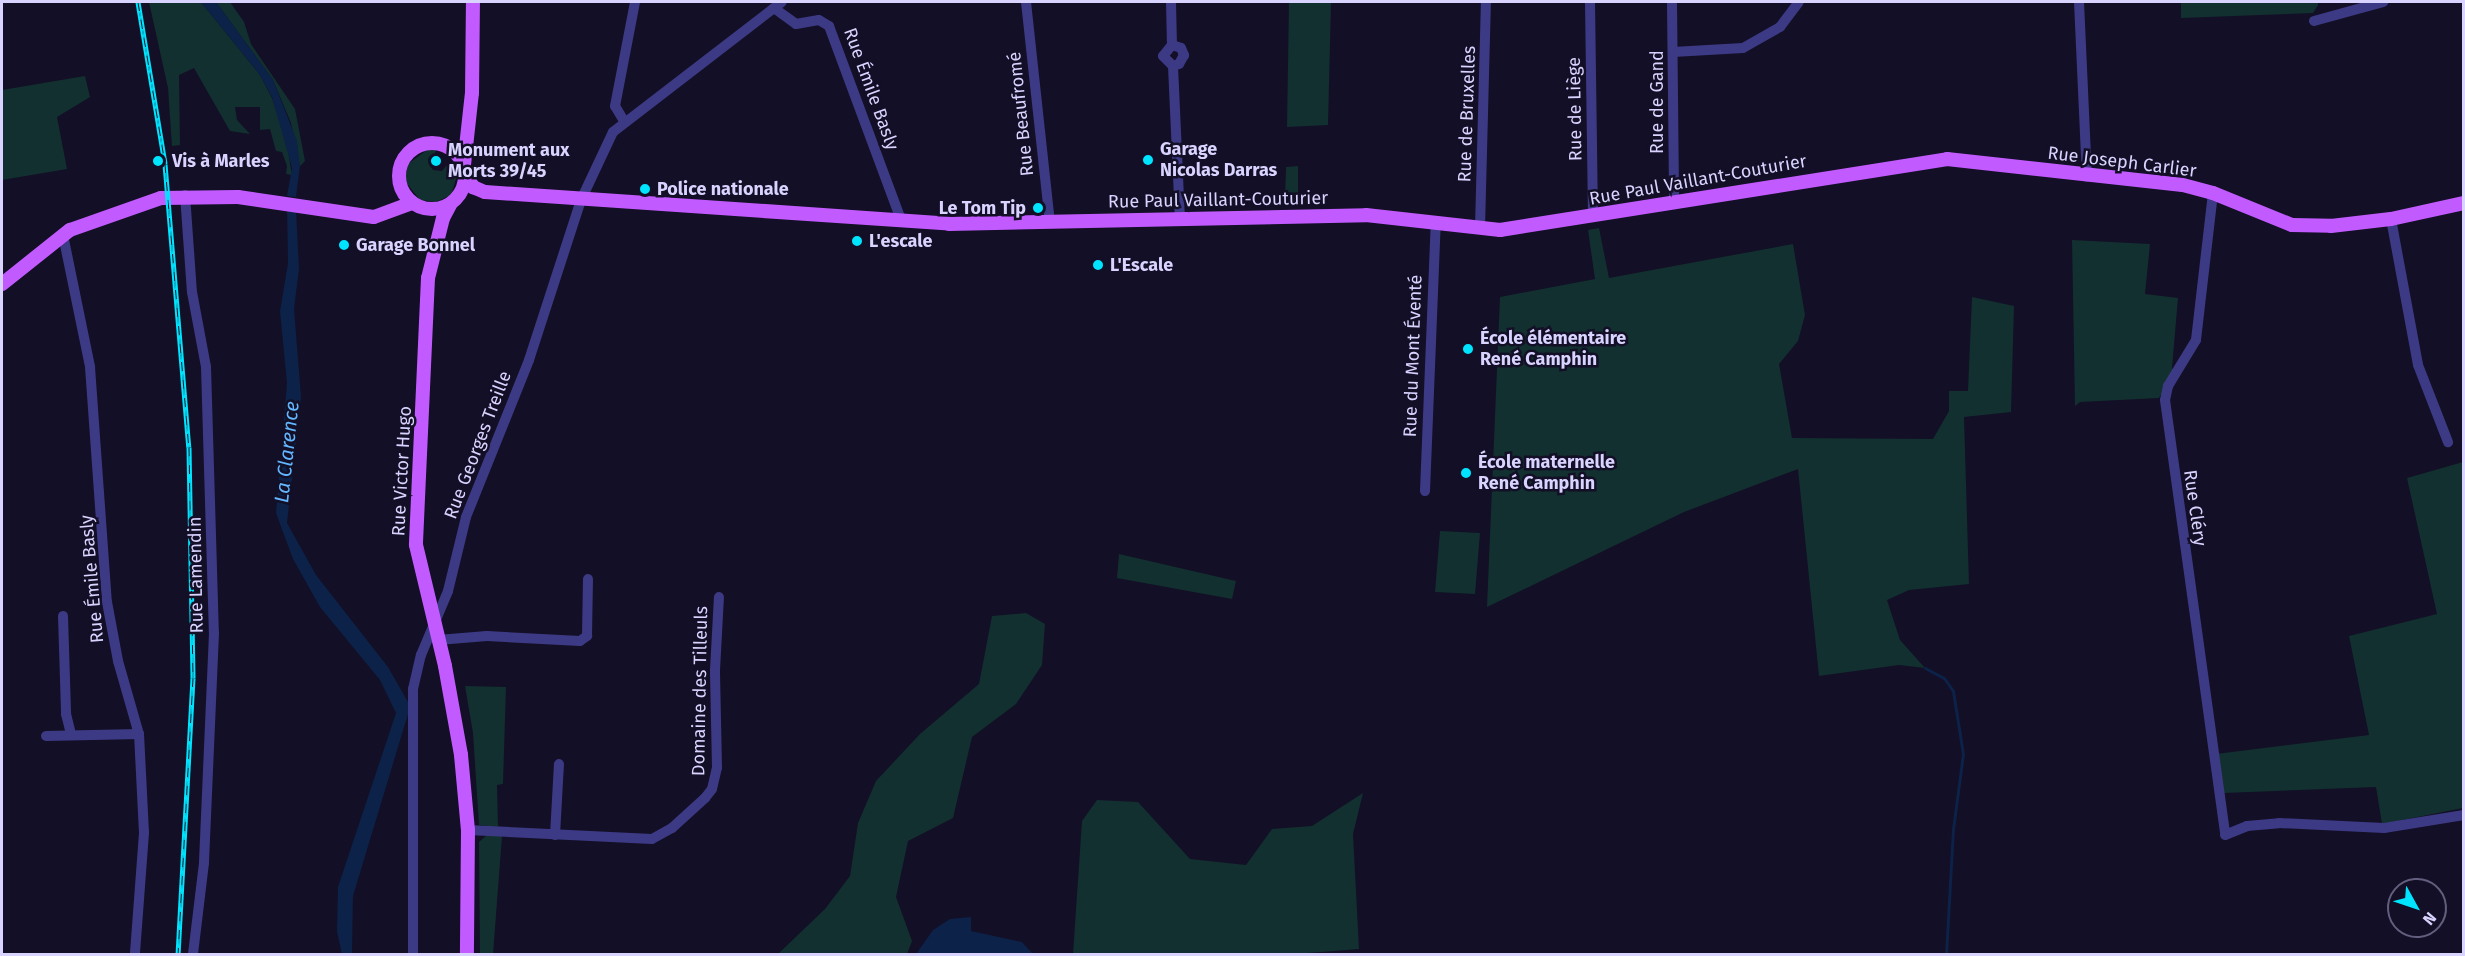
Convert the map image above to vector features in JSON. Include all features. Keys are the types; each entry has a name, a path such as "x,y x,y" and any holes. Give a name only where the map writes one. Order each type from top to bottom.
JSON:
{"main road":[{"path":"2,284 63,235 117,212 161,198 185,195 286,202 365,216 419,206 453,203 464,188 470,115 473,2"},
{"path":"443,145 453,139 470,115"},
{"path":"390,213 400,184 401,166 411,151 424,144 443,145 456,153 473,187 485,192"},
{"name":"Rue Paul Vaillant-Couturier","path":"453,203 485,192 902,222 1050,223 1366,215 1480,228 1531,228 1674,202 1947,159"},
{"name":"Rue Joseph Carlier","path":"1947,159 2087,177 2183,185 2212,193 2292,225 2331,226 2391,219 2463,203"},
{"path":"400,184 419,206 437,236"},
{"name":"Rue Victor Hugo","path":"453,203 437,236 428,278 427,359 416,489 416,545 461,755 468,830 467,954"}],"street":[{"path":"624,121 615,106 634,2"},
{"name":"Rue Beaufromé","path":"1026,2 1050,223"},
{"path":"1171,2 1172,45 1163,56 1173,66 1180,218"},
{"name":"Rue de Bruxelles","path":"1480,228 1486,2"},
{"name":"Rue de Liège","path":"1590,2 1593,216"},
{"name":"Rue de Gand","path":"1672,2 1674,202"},
{"path":"1673,52 1743,48 1780,27 1799,2"},
{"path":"2079,2 2087,177"},
{"path":"2314,21 2383,2"},
{"name":"Rue Georges Treille","path":"434,625 453,574 465,518 529,360 581,200 608,139 624,121 725,49 778,5"},
{"name":"Rue Émile Basly","path":"778,5 796,24 819,21 830,26 902,222"},
{"path":"1172,45 1181,48 1184,55 1182,61 1173,66"},
{"name":"Rue Cléry","path":"2212,193 2196,340 2168,386 2165,400 2225,835 2247,826 2279,823 2384,828 2463,815"},
{"name":"Rue Lamendin","path":"185,195 192,292 206,367 214,633 204,863 193,954"},
{"path":"2391,219 2418,365 2448,442"},
{"name":"Rue du Mont Éventé","path":"1425,491 1436,222"},
{"name":"Rue Émile Basly","path":"63,235 90,368 107,602 118,662 139,734 144,833 135,954"},
{"path":"438,640 487,636 580,641 587,636 588,579"},
{"name":"Domaine des Tilleuls","path":"468,830 652,839 672,828 712,789 717,768 715,670 719,597"},
{"path":"63,616 66,714 71,734"},
{"path":"413,954 413,689 434,625"},
{"path":"46,736 71,734 103,737 139,734"},
{"path":"555,835 559,764"}],"green space":[{"path":"149,2 201,2 260,75 272,98 286,140 292,175 286,174 287,166 282,152 276,151 270,129 260,130 260,107 235,107 237,120 250,134 230,131 194,68 179,75 180,145 172,146 168,88"},
{"path":"216,2 230,2 244,22 251,44 295,109 305,161 300,166 291,123 273,80"},
{"path":"1289,2 1331,2 1328,125 1287,127"},
{"path":"2181,2 2318,2 2318,5 2313,13 2181,18"},
{"path":"85,76 90,97 57,117 67,169 2,180 2,90"},
{"path":"427,150 436,150 430,166 433,170 442,171 448,164 455,164 458,172 451,195 436,202 420,200 405,181 408,164"},
{"path":"1298,166 1298,200 1285,200 1286,167"},
{"path":"1599,228 1609,278 1793,244 1805,315 1798,341 1779,364 1792,438 1933,439 1949,411 1949,391 1968,391 1972,297 2014,306 2011,412 1964,417 1969,584 1909,590 1887,600 1900,640 1925,668 1899,665 1819,676 1798,469 1684,512 1487,607 1500,297 1595,279 1588,230"},
{"path":"2072,240 2150,244 2145,294 2178,298 2172,368 2175,372 2159,398 2080,402 2075,406"},
{"path":"2463,462 2463,808 2382,824 2376,787 2224,793 2216,754 2369,735 2349,636 2437,614 2407,478"},
{"path":"1440,531 1480,533 1475,594 1435,592"},
{"path":"1119,554 1236,581 1232,599 1117,578"},
{"path":"1026,613 1045,624 1042,665 1016,704 972,737 953,818 908,841 896,897 912,941 907,954 778,954 825,909 850,876 858,823 876,781 920,734 979,684 992,616"},
{"path":"465,686 506,687 503,784 497,785 498,827 479,825 473,733"},
{"path":"1363,793 1353,834 1359,949 1295,954 1073,954 1082,821 1097,800 1138,802 1190,859 1246,865 1272,829 1312,826"},
{"path":"487,835 502,836 493,954 480,954 479,842"}],"water":[{"path":"201,2 216,2 273,80 297,141 300,166 296,197 287,196 292,168 272,97 260,75"},
{"name":"La Clarence","path":"287,208 296,209 299,269 294,309 301,397 287,523 316,575 388,667 408,702 408,714 353,896 352,954 342,954 337,932 338,887 396,713 380,680 320,607 293,559 276,513 287,383 280,311 288,263"},
{"path":"971,917 971,931 1022,942 1033,954 916,954 933,930 950,919"}],"waterway":[{"path":"1925,668 1944,678 1953,691 1963,754 1953,829 1946,954"}],"railway":[{"path":"138,2 165,164 189,447 193,678 178,954"}],"place":[{"name":"Garage Nicolas Darras","path":"1148,160"},
{"name":"Vis à Marles","path":"158,161"},
{"name":"Monument aux Morts 39/45","path":"436,161"},
{"name":"Police nationale","path":"645,189"},
{"name":"Le Tom Tip","path":"1038,208"},
{"name":"L'escale","path":"857,241"},
{"name":"Garage Bonnel","path":"344,245"},
{"name":"L'Escale","path":"1098,265"},
{"name":"École élémentaire René Camphin","path":"1468,349"},
{"name":"École maternelle René Camphin","path":"1466,473"}]}
